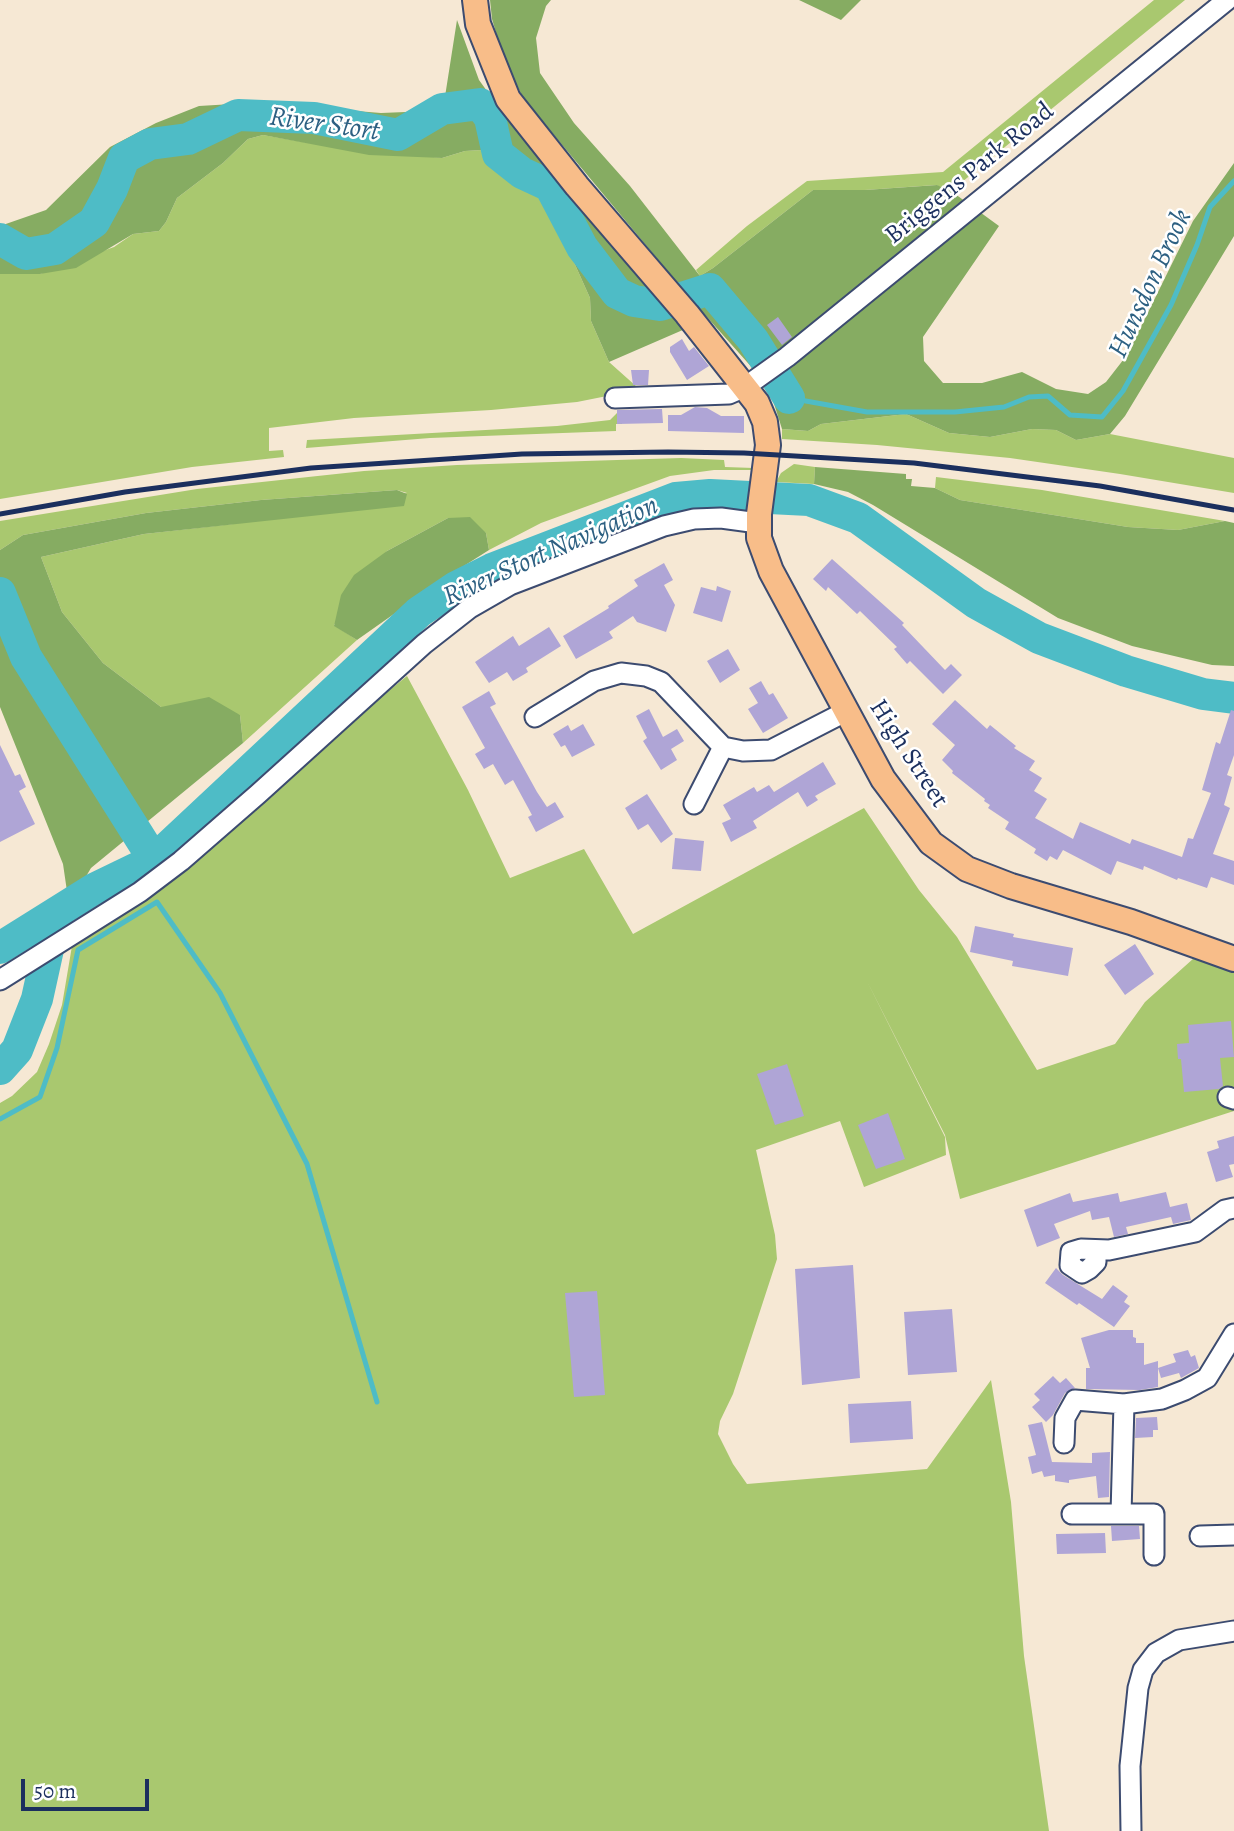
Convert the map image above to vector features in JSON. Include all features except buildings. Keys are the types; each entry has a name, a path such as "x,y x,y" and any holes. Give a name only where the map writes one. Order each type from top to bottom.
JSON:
{"main road":[{"path":"475,0 478,24 508,99 577,186 680,306 761,375 757,403 765,422 768,445 759,518"},
{"name":"High Street","path":"759,518 759,538 771,571 845,712 883,779 931,843 967,869 1010,886 1232,952"}],"street":[{"name":"Briggens Park Road","path":"761,375 1227,0"},
{"path":"615,398 729,394 761,375"},
{"path":"0,980 64,942 140,892 181,861 424,643 470,608 510,585 664,526 694,519 759,518"},
{"path":"535,717 594,681 621,674 646,676 662,682 723,747 743,751 771,751 845,712"},
{"path":"694,804 723,747"},
{"path":"1102,1250 1195,1232 1225,1210 1234,1208"},
{"path":"1064,1443 1065,1418 1074,1400 1124,1404 1162,1399 1206,1378 1220,1360 1234,1334"},
{"path":"1121,1514 1124,1404"},
{"path":"1072,1514 1154,1514 1154,1555"},
{"path":"1200,1536 1234,1535"},
{"path":"1131,1831 1130,1766 1138,1688 1143,1670 1156,1653 1179,1640 1234,1631"}],"green space":[{"path":"490,0 551,0 546,6 536,38 540,73 574,123 630,186 700,276 813,190 937,185 951,191 999,226 923,337 924,361 943,383 982,383 1022,372 1056,389 1088,394 1106,382 1127,355 1193,221 1234,163 1234,236 1125,416 1110,434 1076,440 1056,430 1032,429 990,437 949,433 906,414 821,424 808,431 782,429 771,394 755,371 690,298 523,98 503,56 492,19"},
{"path":"799,0 861,0 841,20"},
{"path":"1154,0 1185,0 951,191 936,185 865,190 813,190 713,268 700,276 696,270 747,226 807,181 943,172"},
{"path":"457,20 479,80 510,123 692,326 609,362 591,321 590,298 555,220 540,195 482,150 465,151 442,158 369,155 263,135 248,139 223,163 177,198 159,231 133,234 76,268 40,274 0,274 0,226 46,210 110,147 156,123 199,106 282,101 381,113 430,111 444,103"},
{"path":"263,135 442,158 465,151 482,150 499,161 540,195 555,220 590,298 591,321 609,362 637,387 577,402 354,418 269,428 269,451 283,450 284,457 192,467 0,499 0,274 40,274 114,247 133,234 159,231 177,198 223,163 248,139"},
{"path":"617,413 622,413 622,424 616,424 616,431 430,438 306,448 307,440 557,426 610,420"},
{"path":"906,414 949,433 990,437 1032,429 1056,430 1076,440 1110,434 1234,458 1234,493 1010,458 782,439 782,429 808,431 821,424"},
{"path":"681,458 724,460 725,467 754,468 670,476 541,523 489,550 486,533 448,518 387,551 334,625 357,640 243,743 240,715 161,707 103,663 62,612 41,557 144,534 233,524 407,493 397,490 261,500 146,513 23,535 0,550 0,521 197,489 364,471 457,465"},
{"path":"794,464 815,467 814,484 776,482 781,473"},
{"path":"815,467 906,474 906,479 912,479 911,486 935,488 960,500 1128,527 1178,530 1225,521 1234,523 1234,666 1212,665 1132,646 1058,618 873,505 848,492 814,484"},
{"path":"936,477 1042,490 1225,521 1178,530 1128,527 960,500 935,488"},
{"path":"397,490 407,494 404,506 144,534 41,557 62,612 103,663 161,707 209,697 240,715 243,743 91,868 69,905 63,864 0,707 0,550 23,535 146,513 261,500"},
{"path":"470,517 486,533 489,550 357,640 334,626 341,595 354,575 387,551 448,518"},
{"path":"407,676 468,790 510,878 584,849 633,934 864,808 919,890 957,937 1037,1070 1115,1044 1145,1002 1194,958 1234,970 1234,1111 960,1199 945,1135 868,983 945,1137 946,1155 864,1187 840,1121 756,1150 775,1235 777,1259 733,1394 720,1421 718,1434 747,1484 927,1469 991,1380 1011,1502 1024,1656 1049,1831 0,1831 0,1103 12,1096 37,1072 62,1005 72,946"}],"waterway":[{"name":"River Stort","path":"0,239 26,254 55,249 94,222 112,189 124,158 150,144 188,139 238,115 314,118 398,135 442,109 480,104 490,118 498,154 522,173 550,186 582,247 617,293 634,301 660,305 710,289 753,340 789,398"},
{"name":"Hunsdon Brook","path":"789,398 867,412 955,412 1004,407 1029,397 1048,396 1070,415 1102,417 1123,391 1171,305 1210,207 1234,181"},
{"name":"River Stort Navigation","path":"0,948 94,889 154,860 419,612 456,587 492,569 676,498 710,495 809,500 858,518 976,603 1039,638 1126,671 1203,694 1234,698"},
{"path":"0,593 26,657 154,860"},
{"path":"0,1119 40,1097 57,1048 78,950 157,902 220,993 307,1164 377,1402"},
{"name":"River Stort Navigation","path":"0,1069 17,1050 37,999 52,931 57,924"}],"railway":[{"path":"0,514 125,492 311,468 522,454 668,452 744,453 914,463 1100,486 1234,510"}]}
